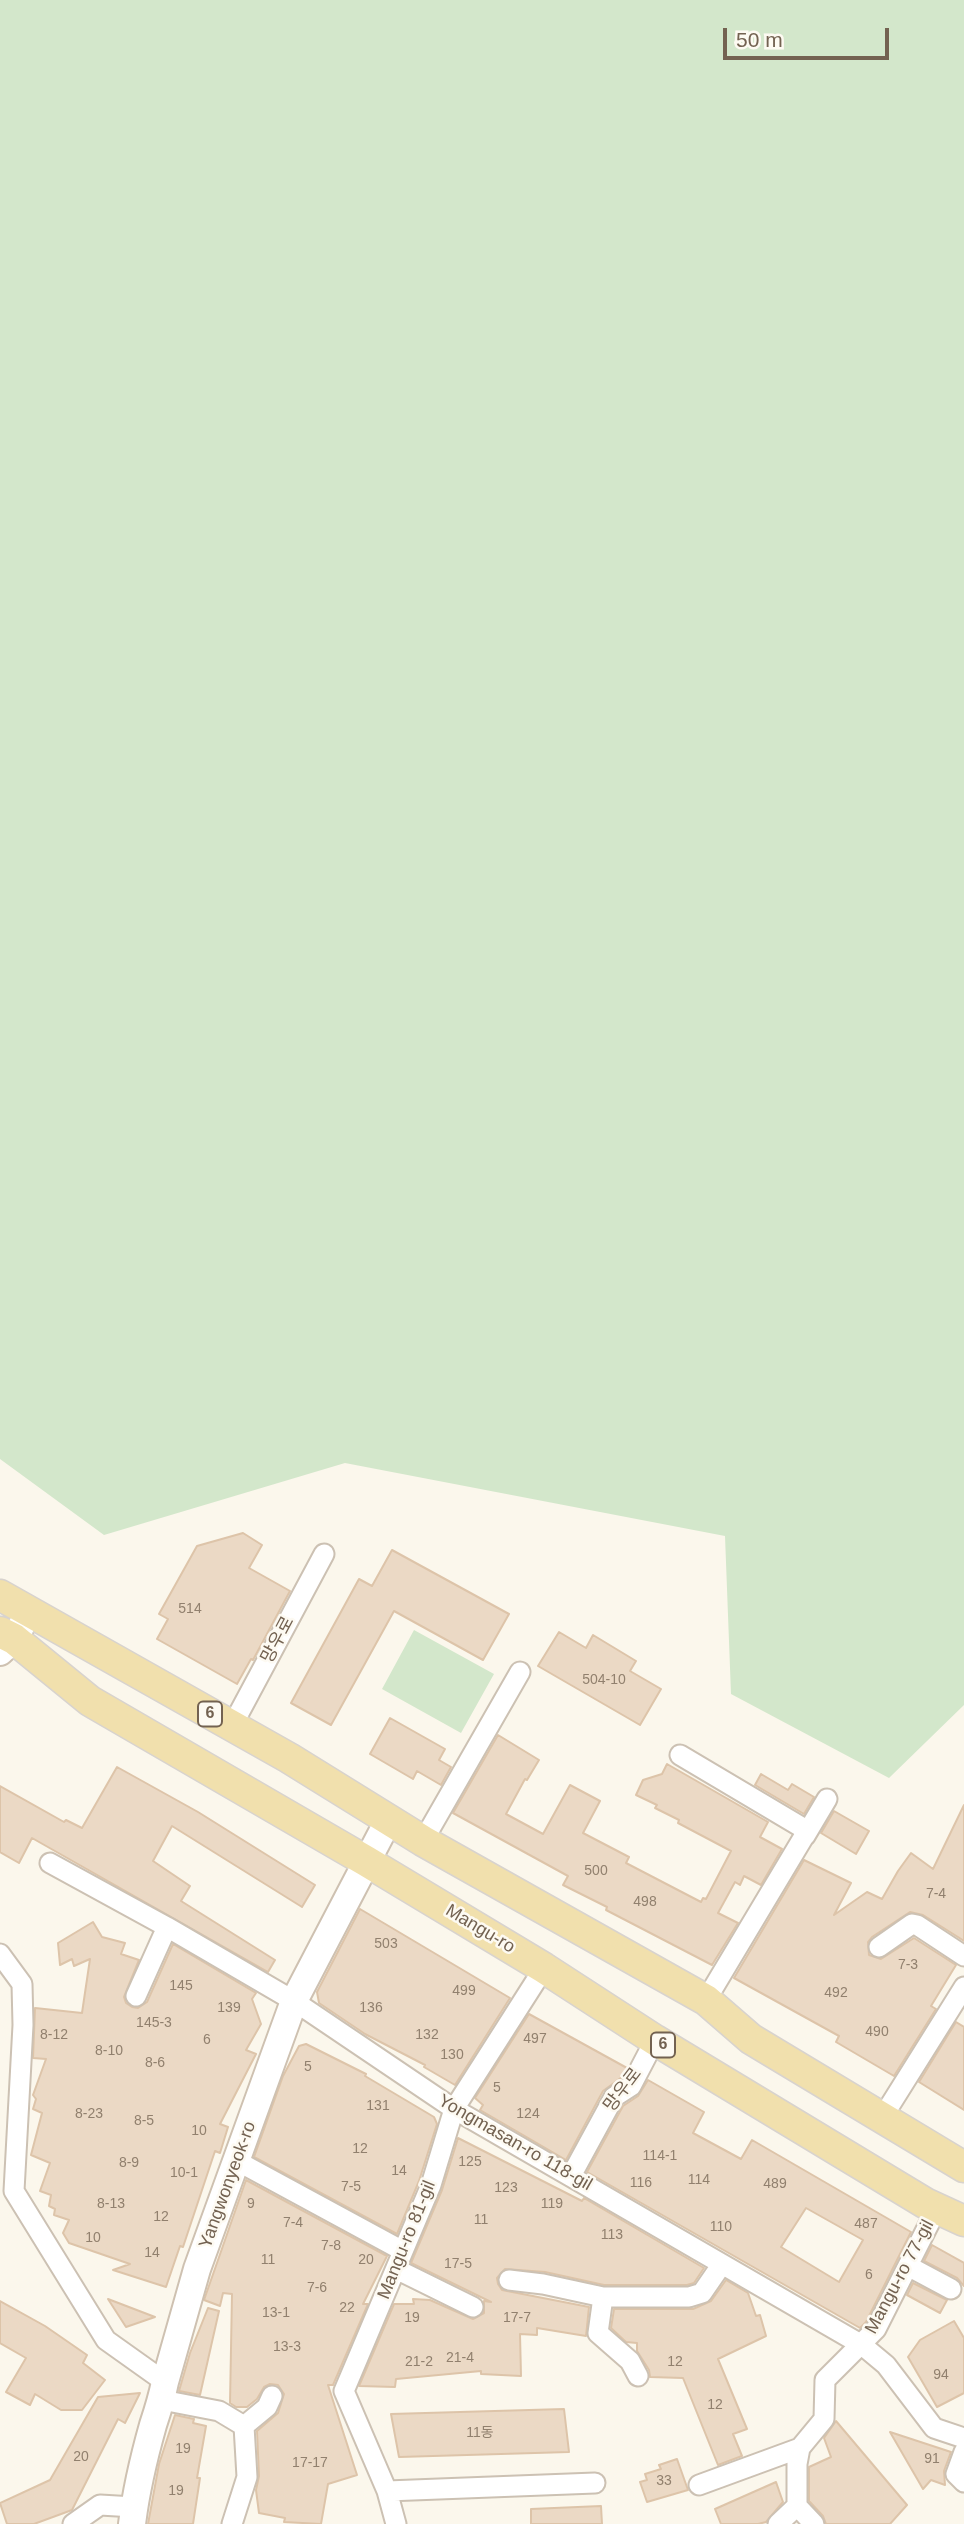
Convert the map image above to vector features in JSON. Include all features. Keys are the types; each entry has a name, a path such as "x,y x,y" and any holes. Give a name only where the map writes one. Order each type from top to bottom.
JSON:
{"main road":[{"name":"6","path":"0,1595 289,1758 388,1821 706,2000 751,2039 955,2161"},
{"name":"Mangu-ro","path":"3,1640 90,1701 366,1861 544,1968 655,2040 931,2206 964,2221"},
{"path":"931,2206 927,2177 936,2164 955,2161"}],"street":[{"name":"망우로","path":"232,1726 324,1554"},
{"path":"3,1640 29,1612"},
{"path":"423,1841 520,1672"},
{"path":"680,1755 803,1828 805,1836"},
{"path":"706,2000 827,1799"},
{"name":"Yangwonyeok-ro","path":"133,2515 153,2426 197,2269 294,2001 388,1821"},
{"name":"Yongmasan-ro 118-gil","path":"50,1863 294,2001 454,2109 862,2345 886,2365 934,2428 964,2438"},
{"path":"879,1947 912,1924 964,1956"},
{"path":"136,1996 167,1927"},
{"path":"0,1954 22,1984 23,2025 7,2190 106,2340 163,2391 219,2411 244,2426"},
{"name":"Mangu-ro 81-gil","path":"396,2524 387,2491 344,2391 431,2185 454,2109 544,1968"},
{"path":"882,2118 964,1987"},
{"name":"망우로","path":"571,2176 614,2097 631,2086 655,2040"},
{"path":"237,2161 473,2307"},
{"name":"Mangu-ro 77-gil","path":"800,2448 824,2419 825,2380 876,2329 908,2266 931,2206"},
{"path":"509,2280 543,2284 603,2297 689,2297 702,2293 722,2264"},
{"path":"908,2266 951,2289"},
{"path":"603,2297 598,2333 630,2361 638,2376"},
{"path":"244,2426 267,2407 272,2396"},
{"path":"232,2524 247,2477 244,2426"},
{"path":"699,2485 800,2448"},
{"path":"800,2448 797,2464 797,2506 814,2524"},
{"path":"964,2452 956,2474 964,2482"},
{"path":"387,2491 595,2483"},
{"path":"73,2524 100,2505 133,2515"},
{"path":"778,2524 797,2506"}],"green space":[{"path":"0,0 964,0 964,1705 889,1778 731,1694 725,1536 345,1463 104,1535 0,1459"},
{"path":"414,1630 494,1674 461,1733 382,1689"}],"building":[{"path":"243,1533 262,1545 249,1568 290,1591 237,1684 157,1639 168,1619 159,1614 197,1546"},
{"path":"392,1550 509,1614 483,1660 394,1611 331,1725 291,1703 359,1579 372,1586"},
{"path":"559,1632 586,1648 593,1635 636,1661 630,1671 661,1689 640,1725 538,1666"},
{"path":"390,1718 445,1749 439,1760 451,1767 441,1785 417,1771 413,1779 370,1754"},
{"path":"498,1735 539,1760 506,1814 543,1834 570,1785 600,1801 583,1833 629,1857 626,1863 701,1902 703,1898 706,1899 731,1851 678,1823 679,1820 655,1808 657,1805 636,1795 643,1780 662,1774 667,1764 768,1822 760,1837 782,1849 761,1885 744,1876 740,1885 735,1882 718,1913 738,1923 712,1965 563,1885 568,1876 453,1813"},
{"path":"117,1767 198,1812 315,1885 302,1907 172,1826 153,1861 190,1886 181,1901 275,1960 268,1972 32,1838 19,1863 0,1852 0,1786 64,1822 66,1820 82,1828"},
{"path":"761,1774 788,1790 792,1784 814,1797 804,1814 755,1785"},
{"path":"964,1805 964,1941 923,1915 910,1912 868,1942 869,1955 881,1959 914,1938 956,1965 931,2006 936,2009 894,2076 836,2042 839,2036 734,1978 804,1860 851,1883 834,1915 867,1892 882,1899 911,1853 933,1869"},
{"path":"834,1811 869,1831 856,1854 821,1833"},
{"path":"360,1909 510,1998 455,2085 424,2067 425,2065 365,2034 319,2003 317,1992"},
{"path":"93,1922 102,1937 125,1943 121,1954 139,1960 124,1997 126,2003 132,2007 138,2008 147,2002 173,1944 256,1993 252,1999 261,2024 246,2050 256,2054 220,2124 228,2127 220,2153 215,2151 183,2247 180,2246 166,2287 113,2270 130,2264 69,2243 63,2233 69,2220 54,2215 55,2209 49,2206 51,2195 40,2191 50,2163 31,2155 42,2113 33,2109 36,2099 33,2095 46,2059 33,2058 35,2008 82,2013 90,1959 74,1966 72,1959 60,1965 58,1943"},
{"path":"529,2014 627,2068 622,2077 603,2091 566,2160 480,2110 483,2105 475,2098"},
{"path":"956,2022 964,2027 964,2110 919,2082"},
{"path":"306,2044 366,2074 365,2076 434,2117 437,2124 419,2181 397,2234 254,2157 283,2076 299,2046"},
{"path":"648,2080 704,2112 693,2133 741,2159 752,2140 911,2232 866,2322 860,2328 587,2172 623,2106 638,2096","holes":["806,2208 863,2240 839,2282 781,2247"]},
{"path":"458,2138 582,2201 584,2198 704,2268 694,2283 687,2285 604,2285 545,2272 505,2269 497,2278 502,2290 589,2307 586,2336 537,2328 537,2335 520,2334 521,2376 481,2374 481,2371 396,2379 395,2387 359,2386 394,2304 414,2304 413,2299 430,2300 473,2319 484,2313 484,2301 491,2302 411,2263 442,2190"},
{"path":"246,2180 387,2256 363,2304 368,2304 333,2385 328,2385 357,2475 328,2484 321,2524 284,2522 285,2518 259,2513 256,2490 259,2476 257,2431 278,2413 284,2394 278,2385 270,2384 264,2387 257,2399 247,2407 236,2407 230,2403 232,2294 223,2293 220,2306 204,2300"},
{"path":"932,2245 964,2263 964,2286 957,2278 924,2261"},
{"path":"726,2280 748,2293 756,2316 760,2315 766,2336 718,2359 747,2429 733,2434 742,2456 718,2465 683,2378 650,2377 649,2370 637,2351 637,2343 626,2342 611,2328 614,2309 693,2309 711,2301"},
{"path":"913,2283 947,2300 940,2313 907,2295"},
{"path":"108,2299 155,2317 126,2327"},
{"path":"0,2301 45,2326 87,2355 83,2363 105,2380 82,2410 61,2410 35,2394 30,2405 6,2392 26,2358 0,2343"},
{"path":"208,2308 219,2311 200,2395 179,2391 190,2353"},
{"path":"954,2321 964,2338 964,2393 937,2407 908,2357 920,2340"},
{"path":"140,2393 125,2423 118,2419 72,2510 34,2524 7,2524 0,2503 50,2480 98,2397"},
{"path":"564,2409 569,2452 399,2457 391,2414"},
{"path":"175,2415 194,2419 193,2423 206,2426 193,2524 148,2524 159,2464"},
{"path":"836,2421 907,2505 890,2524 826,2524 823,2516 809,2501 809,2467 831,2457 824,2438"},
{"path":"890,2432 951,2452 944,2471 945,2485 931,2480 923,2489"},
{"path":"677,2459 688,2490 647,2502 640,2482 647,2480 645,2474 661,2469 659,2465"},
{"path":"776,2482 783,2502 766,2522 721,2524 715,2509"},
{"path":"601,2506 602,2524 531,2524 531,2509"}]}
